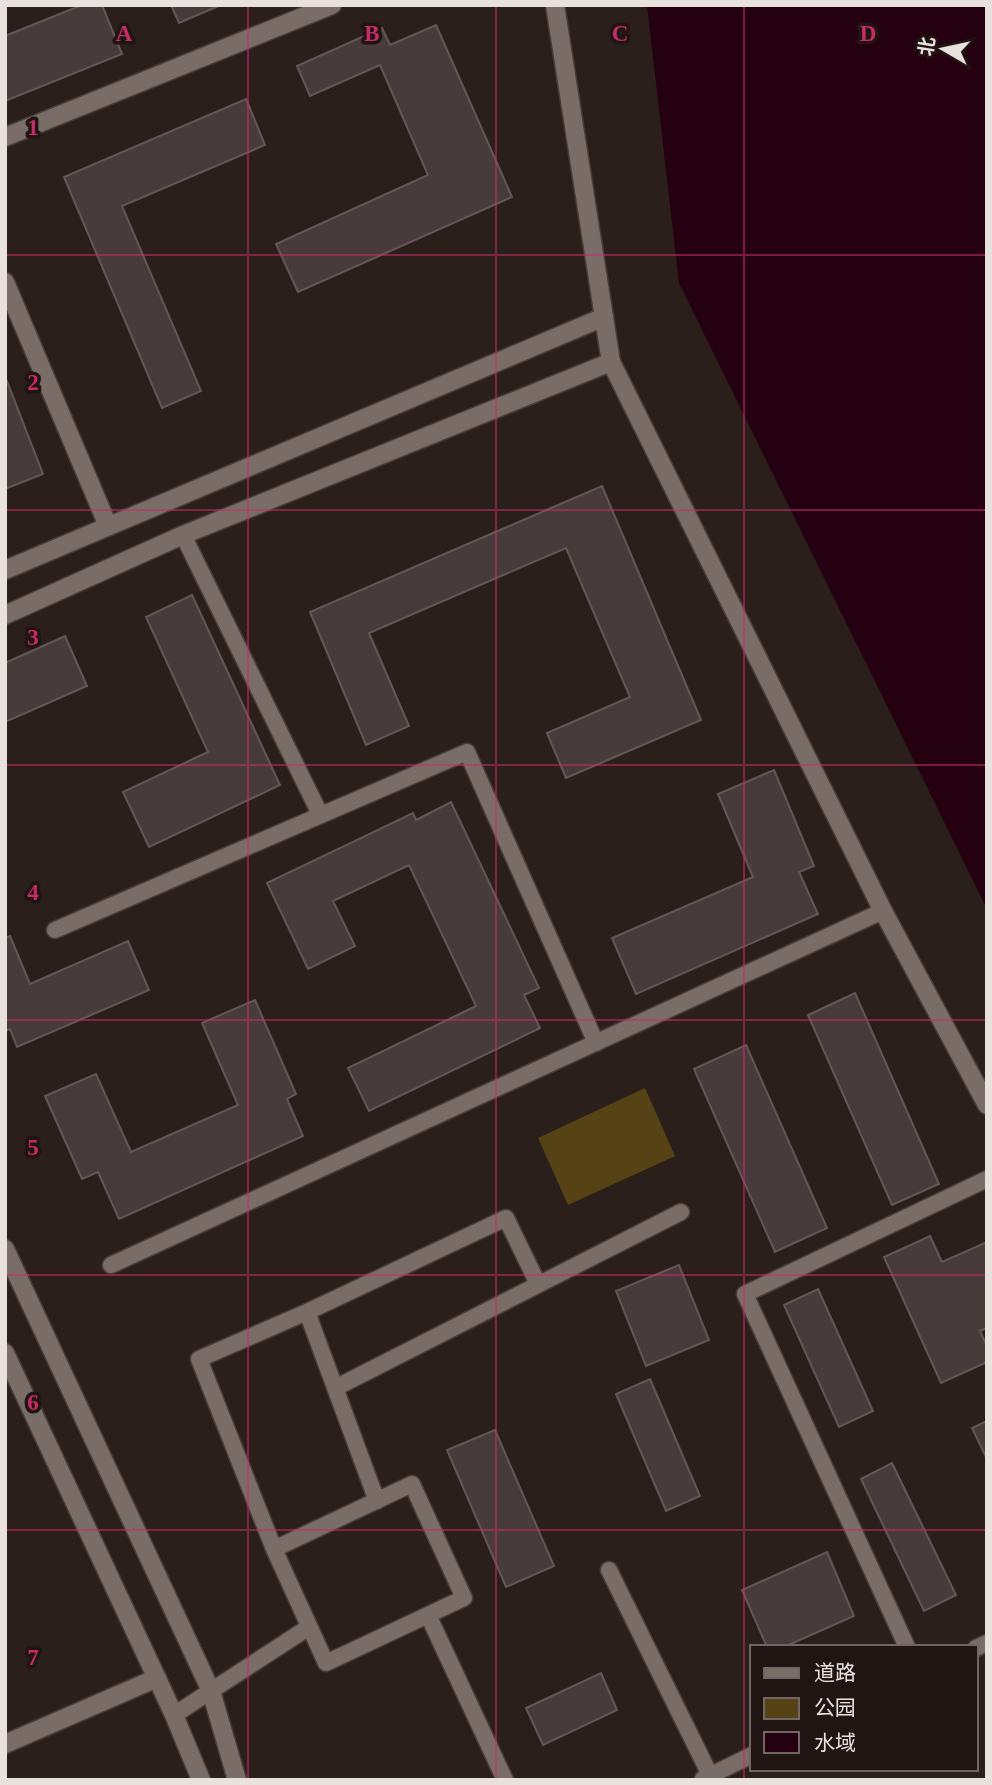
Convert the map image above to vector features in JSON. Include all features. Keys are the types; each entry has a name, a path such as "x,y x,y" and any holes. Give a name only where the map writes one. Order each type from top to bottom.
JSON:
{"street":[{"path":"5,137 332,5"},
{"path":"555,5 611,362 883,911 987,1105"},
{"path":"5,282 108,526"},
{"path":"5,570 604,317"},
{"path":"5,615 183,536 611,362"},
{"path":"5,1249 211,1691 237,1780"},
{"path":"5,1353 174,1715 201,1780"},
{"path":"5,1744 157,1678"}],"lane":[{"path":"183,536 320,814"},
{"path":"55,930 467,752 596,1043"},
{"path":"111,1265 883,911"},
{"path":"906,1645 745,1294 987,1179"},
{"path":"335,1388 681,1212"},
{"path":"274,1549 412,1484 464,1598 326,1663 274,1549 199,1359 307,1312 506,1218 538,1284"},
{"path":"307,1312 377,1501"},
{"path":"610,1570 706,1777 750,1756"},
{"path":"428,1615 505,1780"},
{"path":"174,1715 309,1627"}],"green space":[{"path":"645,1088 675,1156 568,1205 538,1138"}],"water":[{"path":"647,5 987,5 987,909 679,283"}],"building":[{"path":"82,5 102,5 122,54 5,101 5,36"},
{"path":"171,5 221,5 179,23"},
{"path":"436,25 512,197 298,292 276,244 428,175 380,65 310,96 297,66 382,28 390,45"},
{"path":"246,99 265,145 122,206 201,391 162,408 64,177"},
{"path":"5,376 43,474 5,489"},
{"path":"602,486 701,720 566,778 547,733 630,697 566,548 369,633 409,726 366,745 310,612"},
{"path":"192,595 280,785 149,847 123,792 208,752 146,617"},
{"path":"65,636 87,686 5,722 5,663"},
{"path":"774,770 814,866 799,872 818,914 636,994 612,938 753,877 718,794"},
{"path":"451,802 539,988 524,995 540,1028 369,1111 348,1068 476,1006 409,865 333,901 355,946 308,969 267,883 413,813 416,820"},
{"path":"10,936 30,984 128,941 149,990 17,1047 10,1029 5,1031 5,938"},
{"path":"855,993 939,1184 892,1205 808,1015"},
{"path":"255,1000 296,1094 287,1099 303,1136 119,1219 98,1172 82,1179 45,1096 96,1074 131,1152 238,1105 202,1023"},
{"path":"746,1045 827,1228 775,1252 694,1069"},
{"path":"930,1236 942,1262 987,1242 987,1328 980,1331 987,1346 987,1362 941,1383 884,1257"},
{"path":"679,1265 709,1340 646,1366 616,1291"},
{"path":"818,1289 873,1411 839,1427 784,1305"},
{"path":"650,1379 700,1496 666,1511 616,1394"},
{"path":"987,1421 987,1459 972,1428"},
{"path":"495,1430 554,1566 506,1587 447,1450"},
{"path":"892,1463 956,1595 924,1611 861,1479"},
{"path":"827,1552 854,1616 789,1645 766,1645 742,1590"},
{"path":"601,1673 617,1710 543,1745 526,1708"}]}
